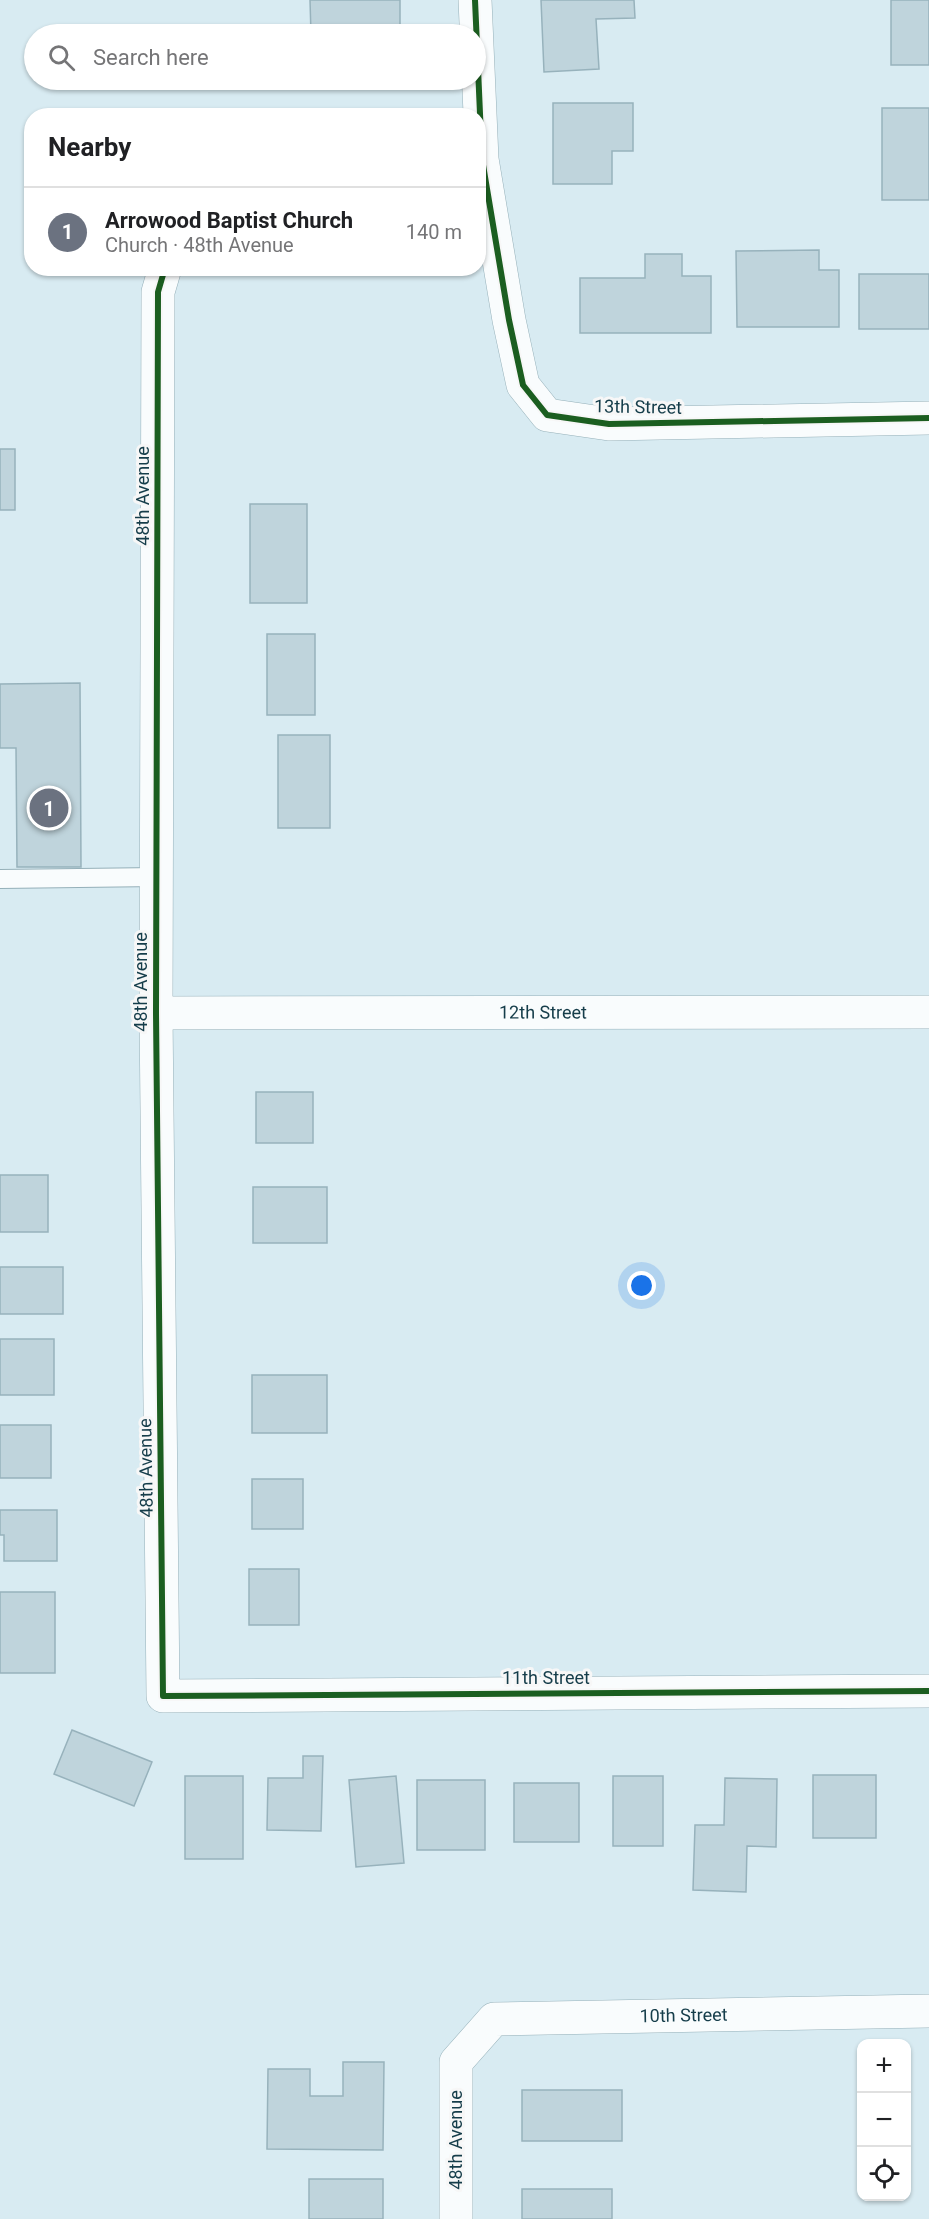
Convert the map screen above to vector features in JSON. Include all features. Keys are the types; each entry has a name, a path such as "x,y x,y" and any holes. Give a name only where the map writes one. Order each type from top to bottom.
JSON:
{"street":[{"path":"475,0 476,24"},
{"path":"478,90 478,108"},
{"name":"13th Street","path":"486,193 523,385 547,416 609,424 929,418"},
{"name":"48th Avenue","path":"163,276 158,292 156,1012 163,1695"},
{"name":"12th Street","path":"156,1012 929,1012"},
{"name":"11th Street","path":"163,1695 929,1691"},
{"name":"10th Street","path":"456,2061 494,2019 929,2011"},
{"name":"48th Avenue","path":"456,2061 456,2219"}],"lane":[{"path":"0,879 157,877"}],"building":[{"path":"310,0 400,0 400,24 311,24"},
{"path":"541,0 634,0 635,18 596,19 599,69 544,72"},
{"path":"891,0 929,0 929,65 891,65"},
{"path":"553,103 633,103 633,151 612,151 612,184 553,184"},
{"path":"882,108 929,108 929,200 882,200"},
{"path":"819,250 819,270 839,270 839,327 737,327 736,251"},
{"path":"645,254 682,254 682,276 711,276 711,333 580,333 580,278 645,278"},
{"path":"859,274 929,274 929,329 859,329"},
{"path":"0,449 15,449 15,510 0,510"},
{"path":"250,504 307,504 307,603 250,603"},
{"path":"267,634 315,634 315,715 267,715"},
{"path":"80,683 81,867 17,867 16,748 0,748 0,684"},
{"path":"278,735 330,735 330,828 278,828"},
{"path":"256,1092 313,1092 313,1143 256,1143"},
{"path":"0,1175 48,1175 48,1232 0,1232"},
{"path":"253,1187 327,1187 327,1243 253,1243"},
{"path":"0,1267 63,1267 63,1314 0,1314"},
{"path":"0,1339 54,1339 54,1395 0,1395"},
{"path":"252,1375 327,1375 327,1433 252,1433"},
{"path":"0,1425 51,1425 51,1478 0,1478"},
{"path":"252,1479 303,1479 303,1529 252,1529"},
{"path":"0,1510 57,1510 57,1561 4,1561 4,1535 0,1535"},
{"path":"249,1569 299,1569 299,1625 249,1625"},
{"path":"0,1592 55,1592 55,1673 0,1673"},
{"path":"72,1730 152,1762 134,1806 54,1774"},
{"path":"303,1756 323,1756 321,1831 267,1830 268,1778 303,1778"},
{"path":"813,1775 876,1775 876,1838 813,1838"},
{"path":"185,1776 243,1776 243,1859 185,1859"},
{"path":"396,1776 404,1863 356,1867 349,1780"},
{"path":"613,1776 663,1776 663,1846 613,1846"},
{"path":"725,1778 777,1779 776,1847 747,1846 746,1892 693,1890 695,1825 724,1825"},
{"path":"417,1780 485,1780 485,1850 417,1850"},
{"path":"514,1783 579,1783 579,1842 514,1842"},
{"path":"343,2062 384,2062 383,2150 267,2149 268,2069 310,2069 310,2096 343,2096"},
{"path":"522,2090 622,2090 622,2141 522,2141"},
{"path":"309,2179 383,2179 383,2219 309,2219"},
{"path":"522,2189 612,2189 612,2219 522,2219"}],"cycle path":[{"path":"475,0 476,24"},
{"path":"479,90 480,108"},
{"path":"486,183 509,320 523,385 547,415 609,424 929,418"},
{"path":"163,276 158,292 156,1013 163,1696 929,1691"}],"place":[{"name":"Arrowood Baptist Church","path":"49,808"}]}
